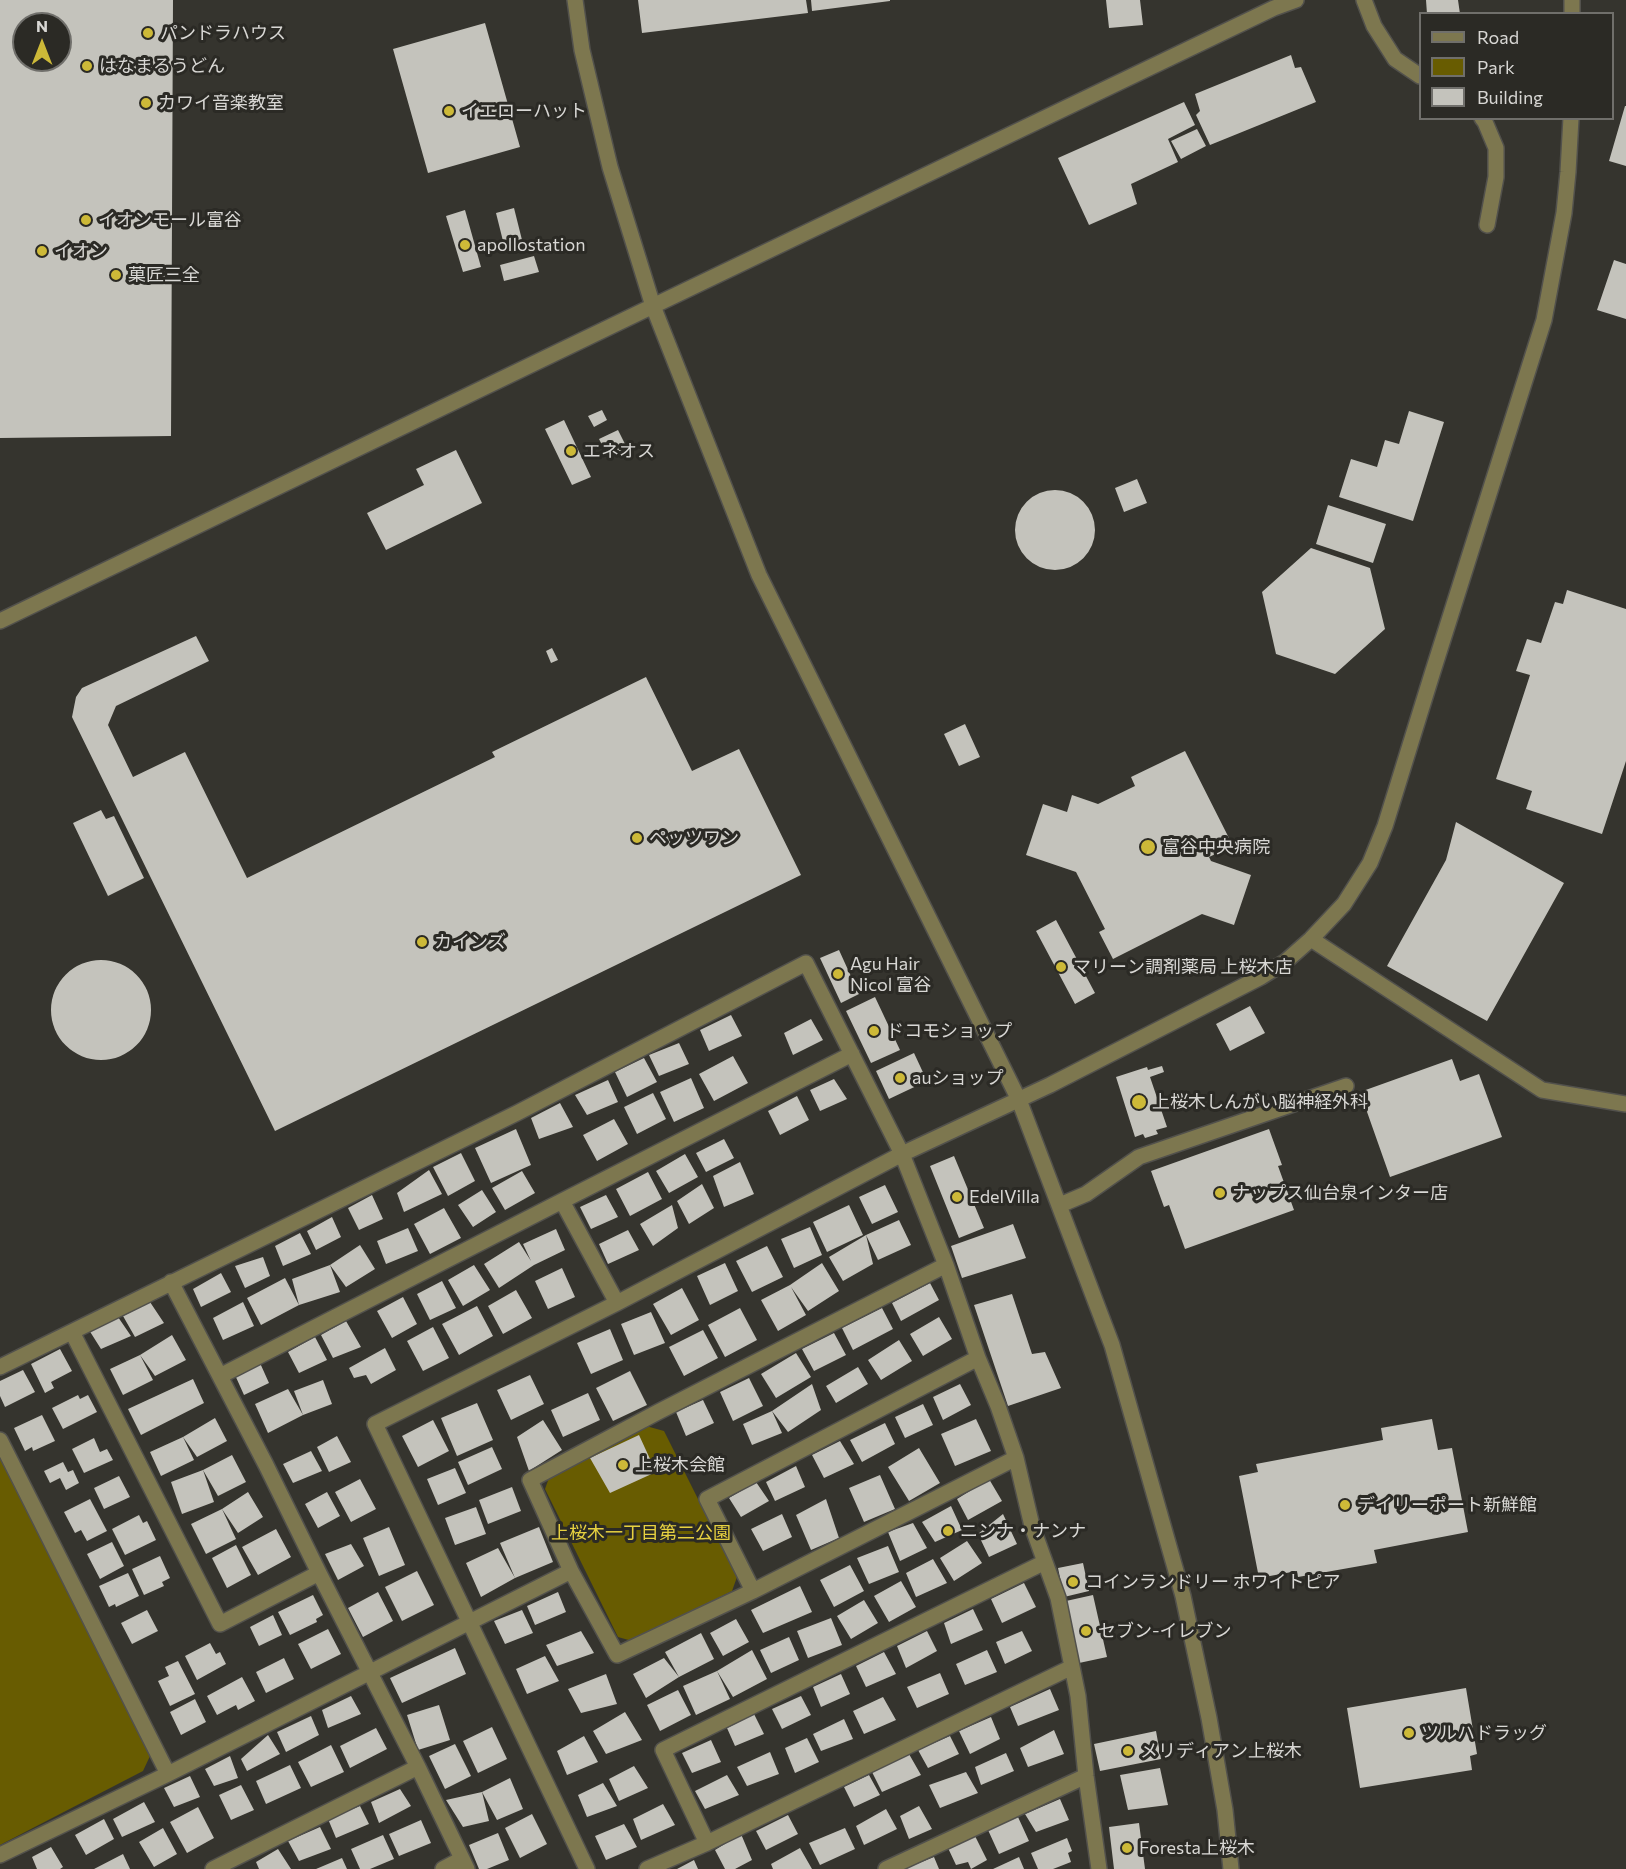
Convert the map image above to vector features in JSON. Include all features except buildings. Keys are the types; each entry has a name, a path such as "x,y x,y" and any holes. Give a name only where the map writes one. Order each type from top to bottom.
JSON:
{"street":[{"path":"575,0 582,50 610,167 653,306 759,575 1019,1100 1112,1345 1183,1596 1215,1753 1225,1810 1231,1869"},
{"path":"0,621 1274,8 1296,0"},
{"path":"1364,0 1374,26 1395,59 1419,75"},
{"path":"1484,120 1496,148 1496,177 1487,225"},
{"path":"587,1869 375,1424 617,1303 902,1154 1019,1100 1261,977 1285,962 1311,939 1344,904 1370,863 1401,780 1433,670 1544,320 1564,213 1571,120"},
{"path":"1311,939 1542,1090 1626,1104"},
{"path":"0,1367 517,1113 806,963 902,1154 946,1265 1016,1458 1032,1526 1058,1598 1078,1696 1099,1869"},
{"path":"220,1376 852,1054"},
{"path":"1060,1205 1086,1194 1138,1157 1346,1086"},
{"path":"562,1201 617,1303"},
{"path":"946,1265 530,1480 570,1571 617,1655 753,1590 1016,1458"},
{"path":"171,1282 266,1465 418,1767 464,1864 443,1869"},
{"path":"72,1332 220,1624 319,1573"},
{"path":"753,1590 707,1499 978,1358"},
{"path":"0,1440 168,1774"},
{"path":"707,1844 663,1750 1045,1562"},
{"path":"0,1855 168,1774 570,1571"},
{"path":"647,1869 707,1844 1072,1667"},
{"path":"213,1869 418,1767"},
{"path":"886,1869 1086,1776"}],"green space":[{"name":"上桜木一丁目第二公園","path":"646,1426 664,1431 737,1577 732,1591 632,1641 618,1637 545,1489 550,1475"},
{"path":"0,1456 150,1756 143,1771 0,1845"}],"place":[{"name":"パンドラハウス","path":"148,33"},
{"name":"はなまるうどん","path":"87,66"},
{"name":"カワイ音楽教室","path":"146,103"},
{"name":"イエローハット","path":"449,111"},
{"name":"イオンモール富谷","path":"86,220"},
{"name":"apollostation","path":"465,245"},
{"name":"イオン","path":"42,251"},
{"name":"菓匠三全","path":"116,275"},
{"name":"エネオス","path":"571,451"},
{"name":"ペッツワン","path":"637,838"},
{"name":"富谷中央病院","path":"1148,847"},
{"name":"カインズ","path":"422,942"},
{"name":"マリーン調剤薬局 上桜木店","path":"1061,967"},
{"name":"Agu Hair Nicol 富谷","path":"838,974"},
{"name":"ドコモショップ","path":"874,1031"},
{"name":"auショップ","path":"900,1078"},
{"name":"上桜木しんがい脳神経外科","path":"1139,1102"},
{"name":"ナップス仙台泉インター店","path":"1220,1193"},
{"name":"EdelVilla","path":"957,1197"},
{"name":"上桜木会館","path":"623,1465"},
{"name":"デイリーポート新鮮館","path":"1345,1505"},
{"name":"ニンナ・ナンナ","path":"948,1531"},
{"name":"コインランドリー ホワイトピア","path":"1073,1582"},
{"name":"セブン-イレブン","path":"1086,1631"},
{"name":"ツルハドラッグ","path":"1409,1733"},
{"name":"メリディアン上桜木","path":"1128,1751"},
{"name":"Foresta上桜木","path":"1127,1848"}]}
